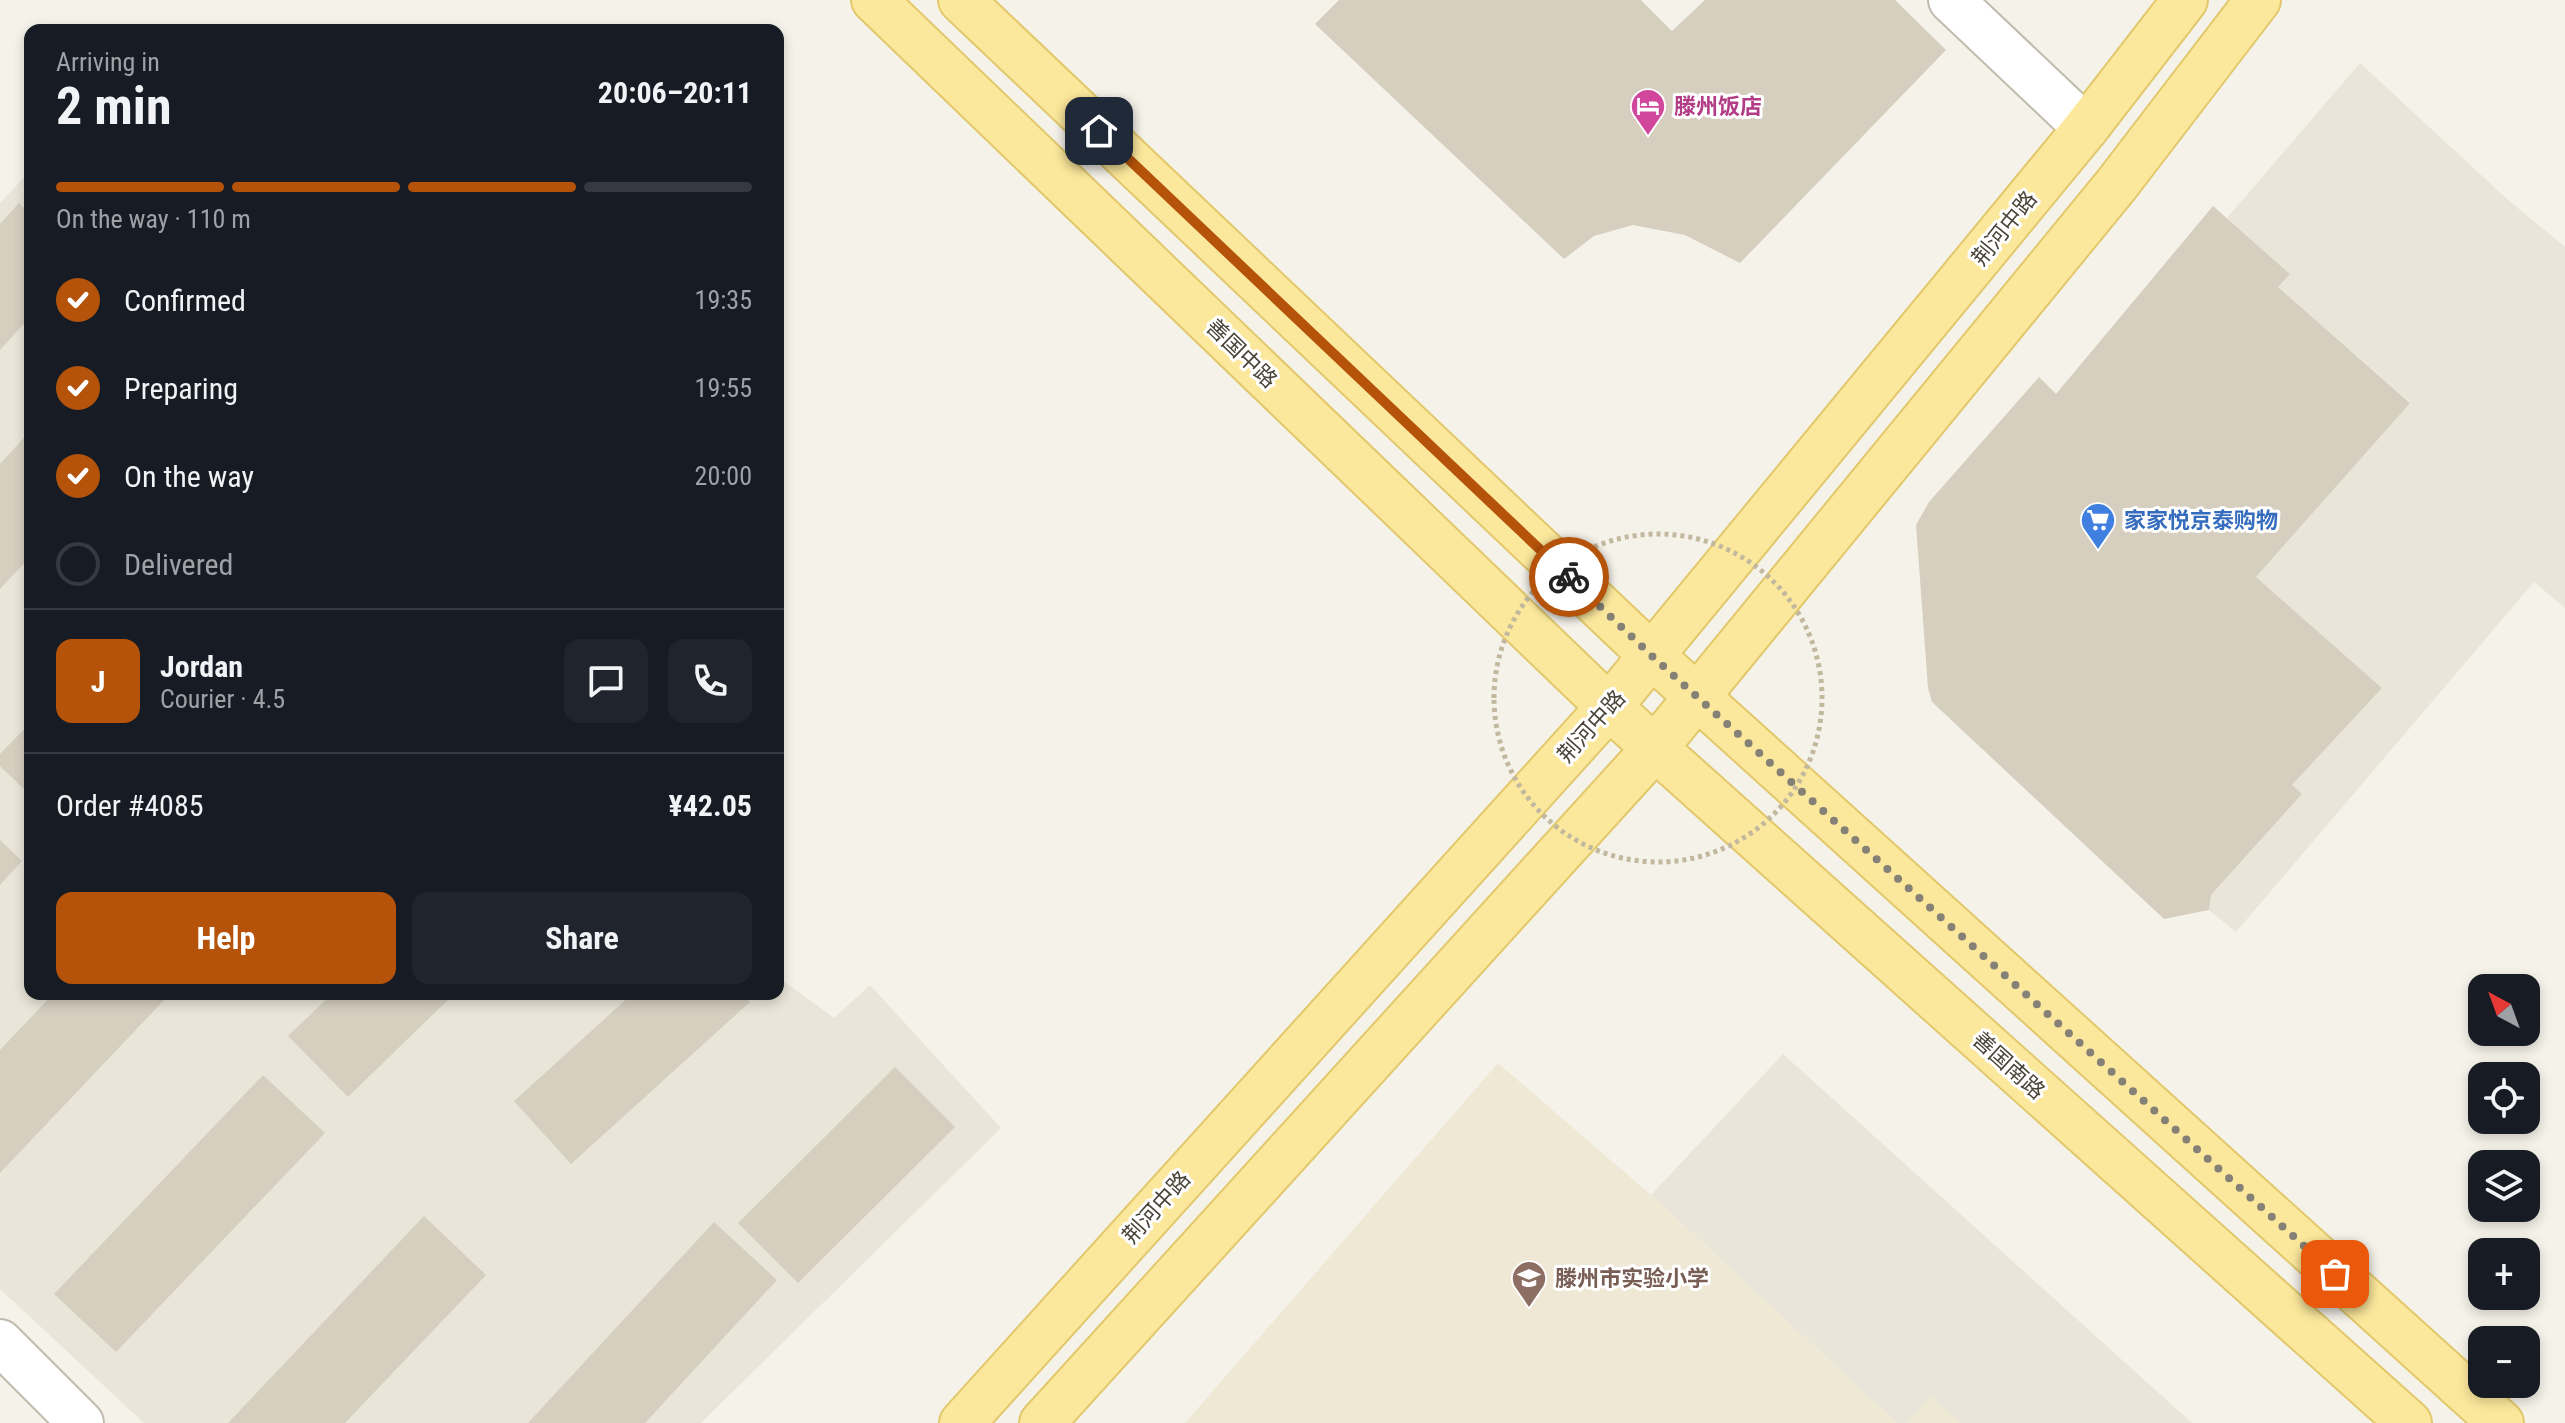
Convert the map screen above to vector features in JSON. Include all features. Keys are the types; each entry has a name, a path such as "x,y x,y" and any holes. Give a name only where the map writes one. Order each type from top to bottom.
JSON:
{"main road":[{"name":"善国中路","path":"874,0 1609,707"},
{"path":"961,0 1652,656 2501,1423"},
{"name":"荆河中路","path":"962,1423 1609,707 2086,128 2185,0"},
{"path":"1042,1423 1655,748 2117,184 2258,0"},
{"name":"善国南路","path":"1609,707 2409,1423"}],"street":[{"path":"1951,0 2086,128"},
{"path":"0,1342 81,1423"}],"path":[{"path":"1637,535 1691,536 1741,556 1760,569 1783,590 1811,636 1823,689 1817,743 1793,793 1755,831 1707,856 1652,864 1599,853 1552,826 1517,784 1497,734 1495,680 1502,654 1510,628 1541,583 1585,551 1637,535"}],"shaded area":[{"path":"2360,63 2507,199 2565,247 2565,608 2534,582 2236,932 2209,910 2211,895 2301,795 2292,785 2382,688 2256,577 2410,402 2278,287 2289,273 2227,218"},
{"path":"24,177 24,1000 784,1000 784,981 834,1018 870,985 1001,1128 701,1423 144,1423 0,1289 0,203"},
{"path":"1783,1054 2192,1423 1960,1423 1931,1397 1907,1423 1897,1423 1651,1195"},
{"name":"滕州市实验小学","path":"1498,1063 1651,1195 1897,1423 1185,1423"},
{"path":"1931,1396 1960,1423 1907,1423"}],"building":[{"name":"滕州饭店","path":"1339,0 1641,0 1672,31 1705,0 1895,0 1946,50 1740,263 1685,235 1633,225 1594,236 1564,259 1315,24"},
{"path":"19,203 24,208 24,324 0,350 0,224"},
{"name":"家家悦京泰购物","path":"2213,206 2290,274 2278,287 2410,403 2256,577 2382,688 2292,785 2302,794 2211,895 2209,910 2164,919 1932,702 1928,688 1916,525 1929,502 2039,377 2056,394"},
{"path":"24,438 24,563 0,589 0,464"},
{"path":"24,729 24,789 0,766 0,754"},
{"path":"0,840 22,861 0,885"},
{"path":"47,1000 164,1000 0,1173 0,1050"},
{"path":"326,1000 448,1000 348,1097 288,1036"},
{"path":"625,1000 750,1002 571,1164 514,1101"},
{"path":"895,1067 955,1127 798,1283 738,1223"},
{"path":"263,1075 325,1133 116,1352 54,1294"},
{"path":"424,1216 486,1275 345,1423 228,1423"},
{"path":"714,1222 777,1280 645,1423 528,1423"}],"way so far":[{"path":"1569,577 1652,656 2335,1274"}],"place":[{"name":"滕州饭店","path":"1648,137"},
{"name":"家家悦京泰购物","path":"2098,551"},
{"name":"滕州市实验小学","path":"1529,1309"}],"route":[{"path":"1099,131 1569,577"}]}
